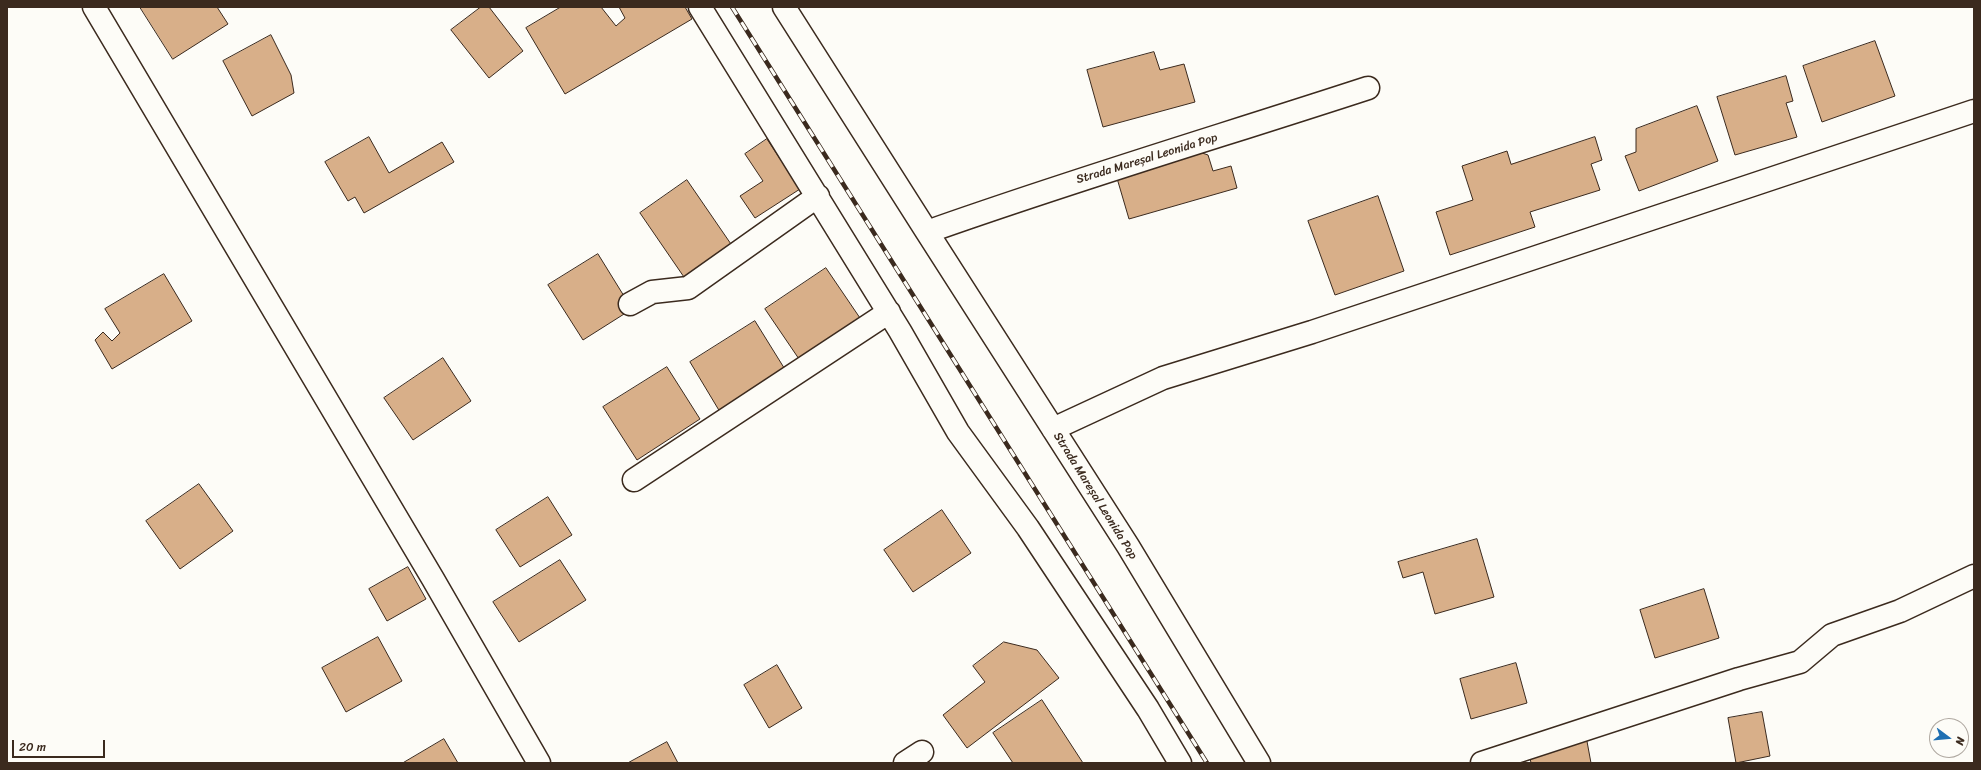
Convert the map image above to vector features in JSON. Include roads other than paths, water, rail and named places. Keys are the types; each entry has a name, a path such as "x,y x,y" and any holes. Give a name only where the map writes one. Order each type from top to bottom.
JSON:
{"street":[{"path":"94,7 433,578 539,763"},
{"path":"700,7 889,312 958,432 1028,528 1144,703 1180,763"},
{"name":"Strada Mareșal Leonida Pop","path":"784,7 1128,546 1258,763"},
{"name":"Strada Mareșal Leonida Pop","path":"927,232 1114,168 1192,145 1368,88"},
{"path":"1053,429 1163,378 1312,332 1974,111"},
{"path":"630,304 652,292 688,288 818,196"},
{"path":"634,480 889,312"},
{"path":"1482,763 1739,679 1800,662 1832,635 1900,611 1974,576"}],"railway":[{"path":"732,7 1207,763"}]}
